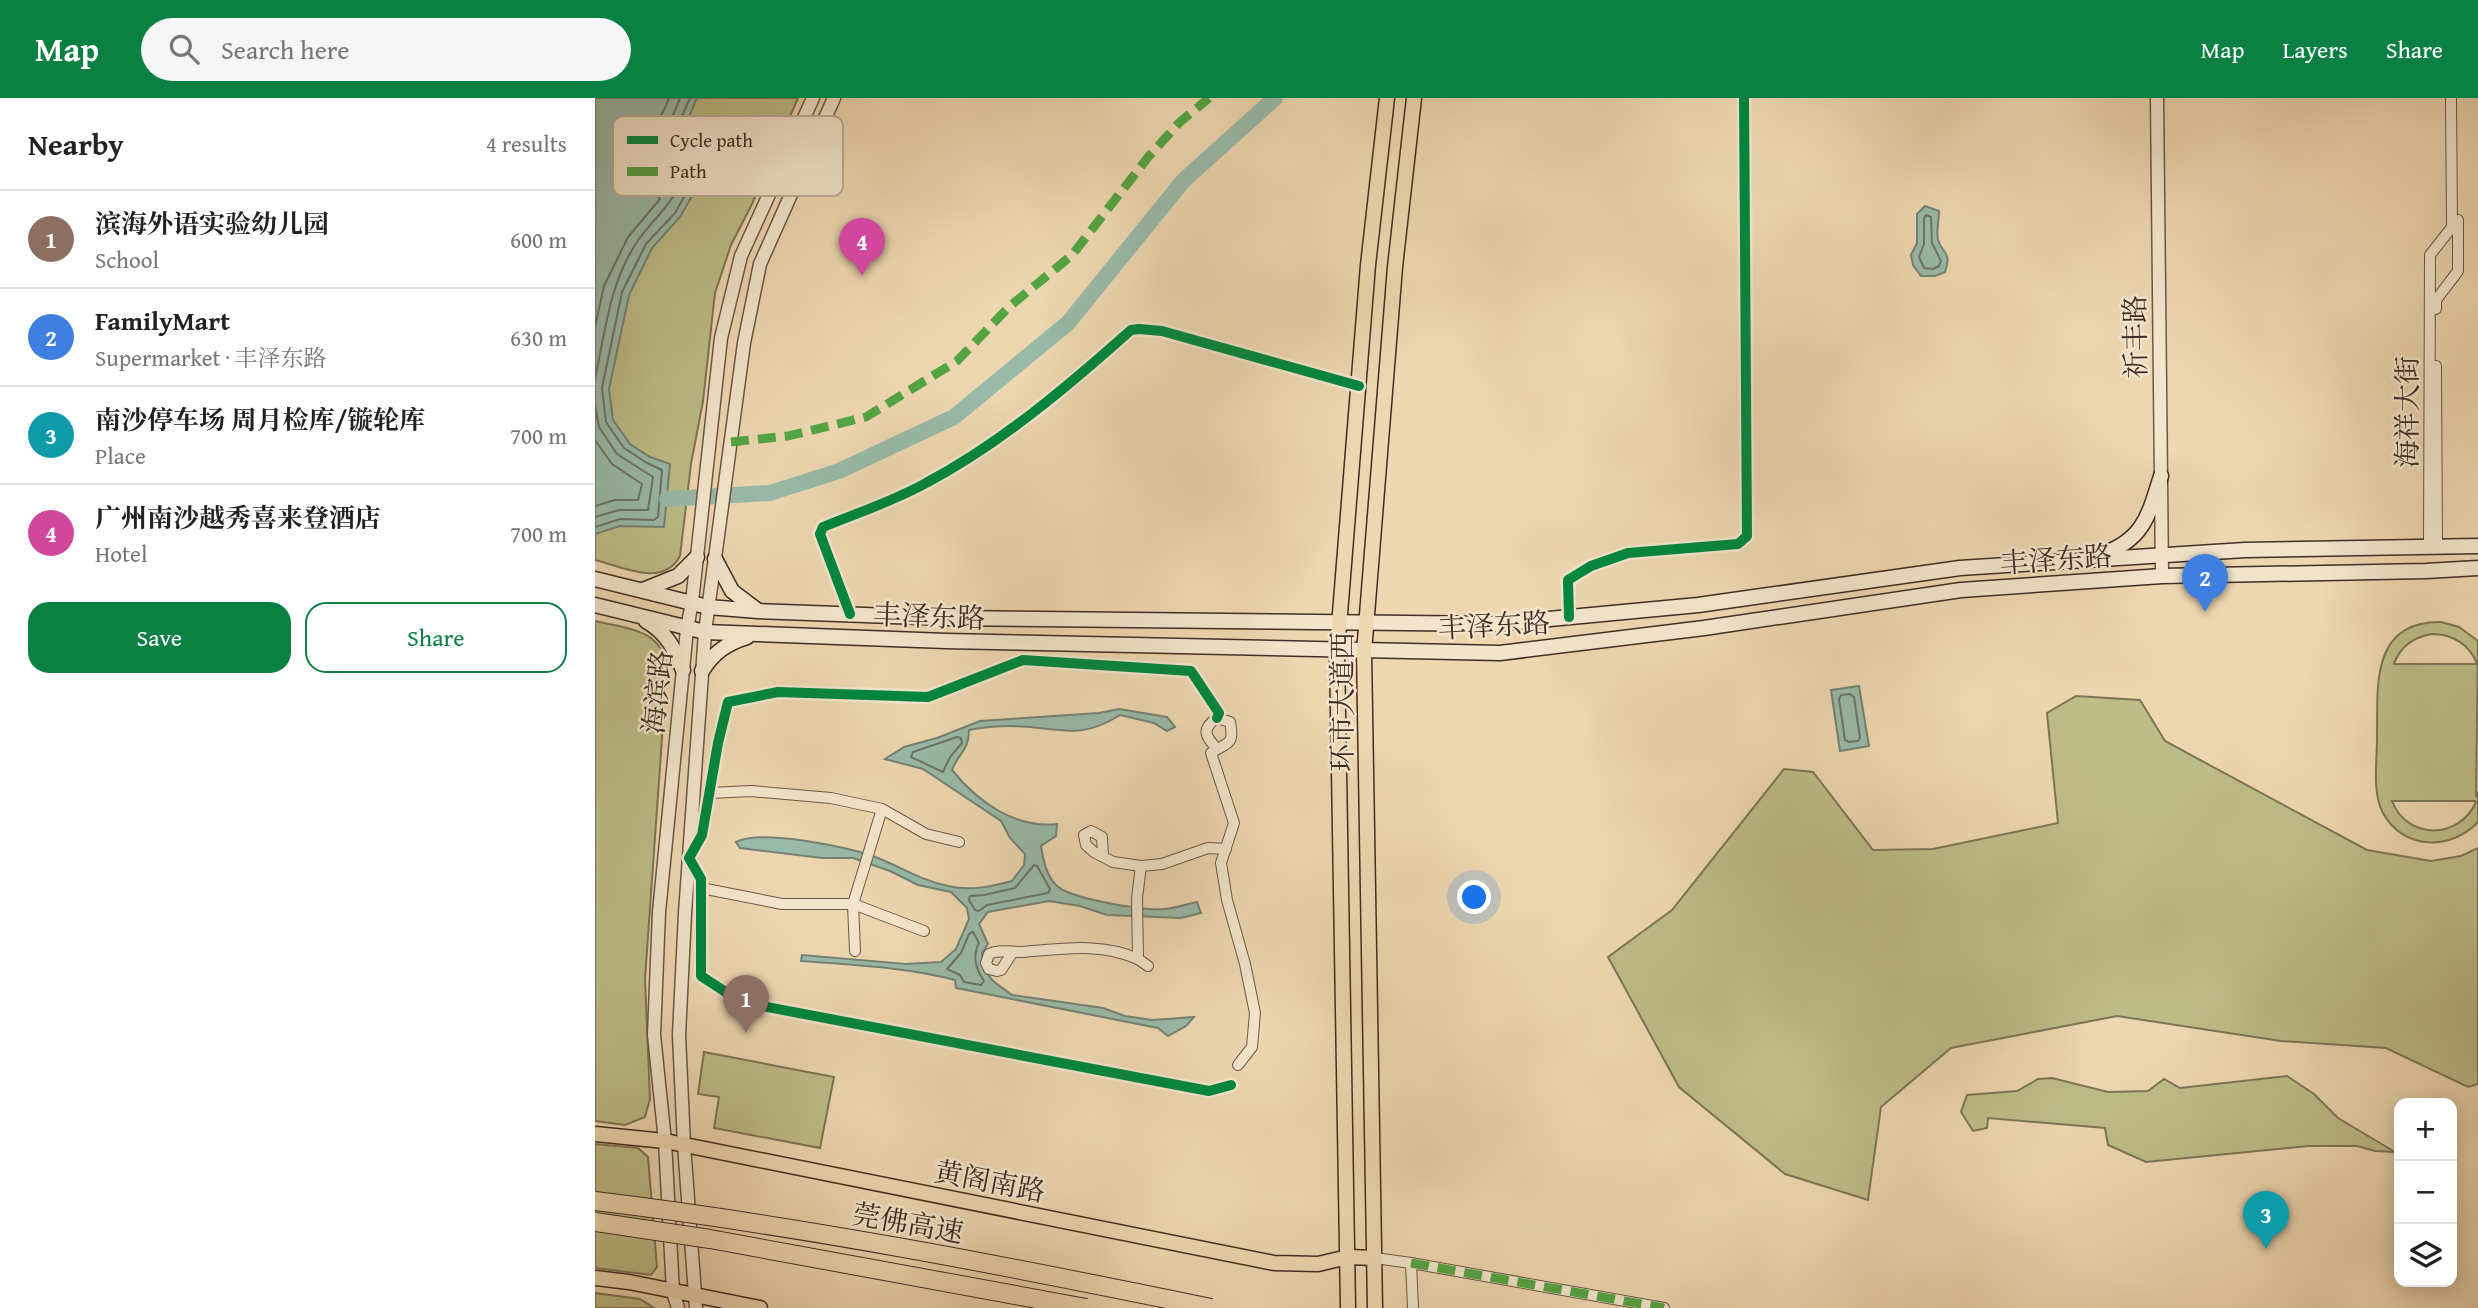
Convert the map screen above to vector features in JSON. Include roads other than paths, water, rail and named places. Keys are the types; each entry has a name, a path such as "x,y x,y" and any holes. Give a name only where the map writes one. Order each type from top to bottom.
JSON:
{"highway":[{"name":"莞佛高速","path":"595,1201 676,1211 1014,1268 1211,1308"},
{"name":"莞佛高速","path":"595,1222 724,1241 1086,1308"}],"main road":[{"name":"环市大道西","path":"1348,1308 1338,651 1368,265 1387,98"},
{"name":"环市大道西","path":"1375,1308 1364,652 1395,268 1414,98"},
{"path":"2088,559 2111,551 2132,539 2147,519 2161,476"},
{"name":"丰泽东路","path":"597,579 708,607 758,611 947,618 1496,624 1698,605 1960,568 2161,554 2478,546"},
{"path":"643,590 678,576 697,557"},
{"path":"715,559 732,591 758,611"},
{"name":"丰泽东路","path":"595,605 705,632 1364,652 1500,653 1704,628 1961,590 2161,576 2412,572 2478,568"},
{"path":"636,616 656,627 670,640 683,670"},
{"path":"702,671 709,659 721,649 734,641 756,634"},
{"name":"黄阁南路","path":"598,1135 665,1141 1274,1263 1318,1264 1348,1257 1375,1258"},
{"path":"595,1278 674,1292 695,1301 760,1308"}],"street":[{"name":"海滨路","path":"805,116 813,98"},
{"path":"826,116 834,98"},
{"path":"1569,617 1568,580 1591,566 1627,553 1738,544 1747,536 1744,98"},
{"name":"祈丰路","path":"2157,98 2161,576"},
{"name":"海祥大街","path":"2433,547 2430,255 2452,227 2451,98"},
{"name":"海祥大街","path":"2433,547 2436,300 2458,271 2458,98"},
{"name":"海滨路","path":"678,1308 674,1292 665,1141 654,1035 659,912 687,629 721,338 741,256 768,196"},
{"path":"695,1301 684,1145 680,1035 705,632 744,343 760,264 790,196"},
{"path":"2442,240 2451,239 2458,247"},
{"path":"2430,277 2438,284 2448,284"},
{"path":"850,614 820,534 823,527 925,484 996,439 1065,387 1131,330 1139,328 1162,331 1359,386"},
{"path":"689,858 702,835 728,702 778,692 927,697 1023,660 1191,671 1219,713 1206,730 1211,743 1217,749"},
{"path":"1217,718 1230,722 1231,728 1227,745 1211,753 1234,823 1221,863 1227,900 1255,1013 1252,1047 1238,1065"},
{"path":"709,793 751,791 831,798 882,808 926,834 959,842"},
{"path":"855,951 853,904 882,808"},
{"path":"1103,856 1113,862 1141,866 1163,864 1208,848 1226,849"},
{"path":"689,858 701,879 701,976 741,1002 1209,1091 1231,1085"},
{"path":"1138,960 1137,898 1141,866"},
{"path":"701,888 782,904 853,904 924,931"},
{"path":"1013,952 1083,947 1111,950 1138,960 1148,967"},
{"path":"1375,1258 1664,1308"},
{"path":"1411,1264 1413,1308"}],"water":[{"path":"595,98 697,98 689,116 613,116 613,196 692,196 680,217 652,248 629,295 609,389 613,420 630,444 650,457 670,464 664,527 620,526 595,534"},
{"path":"1925,206 1939,211 1938,240 1947,257 1945,272 1935,276 1921,276 1913,265 1911,255 1917,243 1917,214"},
{"path":"1859,686 1869,746 1840,751 1831,690"},
{"path":"1119,709 1167,717 1175,727 1167,731 1154,723 1120,715 1097,727 1076,731 1015,726 969,730 965,747 952,770 973,792 998,810 1026,822 1057,824 1056,836 1041,846 1050,877 1064,890 1108,903 1141,908 1165,909 1197,902 1201,913 1181,918 1107,915 1080,906 1049,901 988,912 979,924 988,944 982,953 984,969 993,981 1012,995 1103,1008 1125,1016 1152,1020 1194,1017 1186,1026 1168,1036 1158,1028 956,988 955,980 917,972 801,961 802,955 906,964 941,962 956,949 969,919 967,908 951,892 918,885 890,871 853,858 822,858 740,848 736,842 765,837 828,845 878,858 929,880 956,887 980,888 1012,881 1024,865 1025,854 1010,838 1001,821 923,769 885,759 904,747 937,738 980,721 1099,713"}],"waterway":[{"path":"667,499 770,493 839,471 954,417 1068,323 1183,181 1275,98"}],"place":[{"name":"广州南沙越秀喜来登酒店","path":"862,276"},
{"name":"FamilyMart","path":"2205,612"},
{"name":"滨海外语实验幼儿园","path":"746,1033"},
{"name":"南沙停车场 周月检库/镟轮库","path":"2266,1249"}]}
